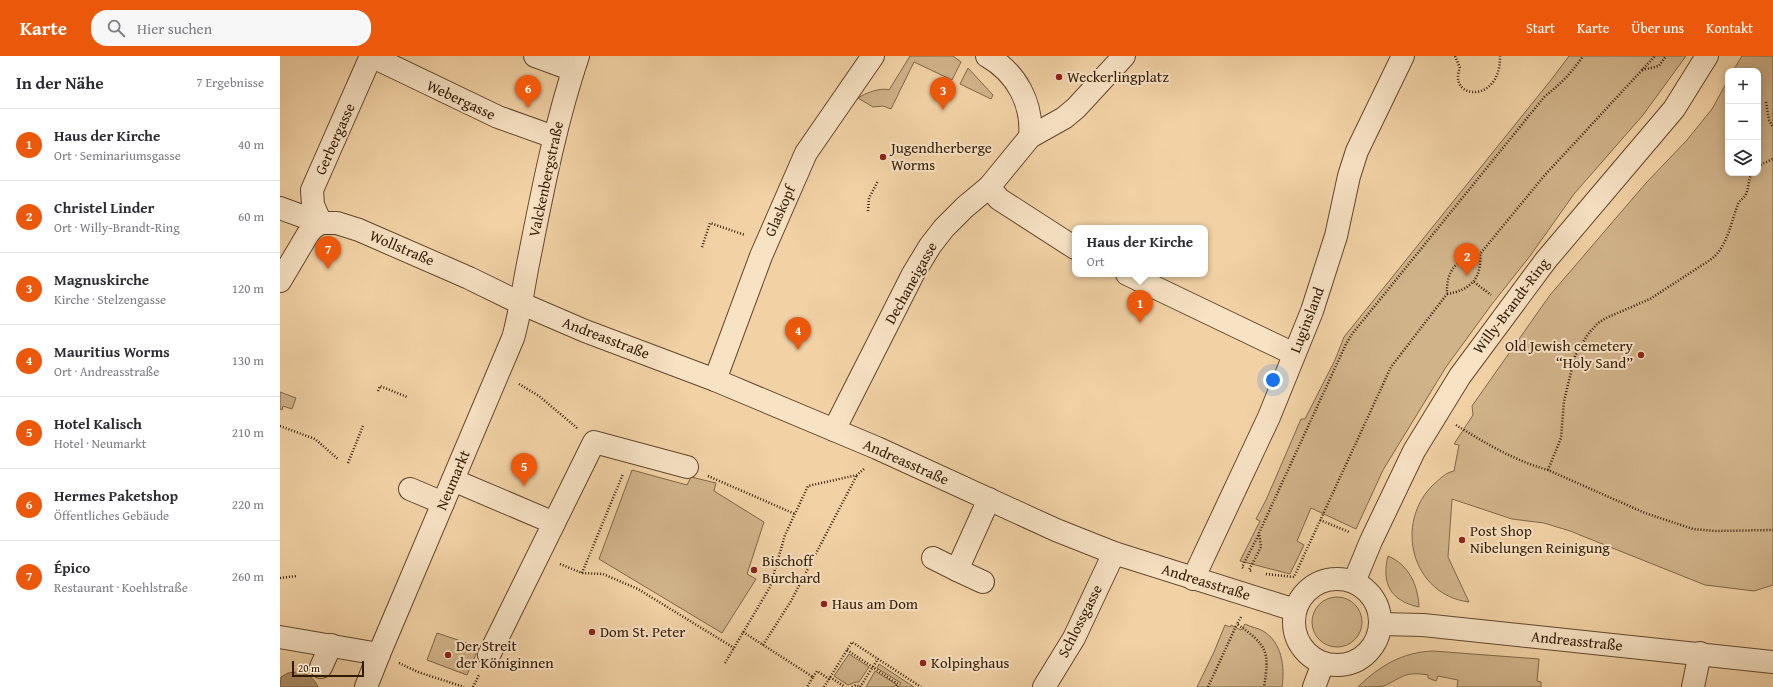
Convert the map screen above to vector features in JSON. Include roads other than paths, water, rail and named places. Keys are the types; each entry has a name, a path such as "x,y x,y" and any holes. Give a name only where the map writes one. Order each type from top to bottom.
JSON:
{"street":[{"name":"Webergasse","path":"371,56 498,117 554,137"},
{"name":"Gerbergasse","path":"321,223 313,205 312,190 371,56"},
{"path":"535,56 575,63"},
{"name":"Glaskopf","path":"715,380 767,242 806,153 874,56"},
{"path":"990,57 1010,73 1027,101 1030,115 1030,137 1064,118 1076,108 1124,56"},
{"name":"Luginsland","path":"1193,579 1269,417 1312,311 1336,236 1347,183 1357,151 1403,56"},
{"name":"Willy-Brandt-Ring","path":"1354,582 1371,542 1414,451 1460,376 1546,260 1674,109 1707,56"},
{"name":"Valckenbergstraße","path":"520,303 554,137 575,63"},
{"name":"Dechaneigasse","path":"834,430 913,274 930,246 953,218 989,187 1030,137"},
{"path":"989,187 999,199 1072,246"},
{"name":"Wollstraße","path":"280,208 321,223 338,223 359,230 469,278 520,303"},
{"path":"280,281 308,234 313,228 321,223"},
{"path":"1133,277 1294,354"},
{"name":"Neumarkt","path":"366,687 513,338 520,303"},
{"name":"Andreasstraße","path":"520,303 585,332 715,380 877,448 1056,530 1193,579 1295,610"},
{"path":"489,655 594,442 687,467"},
{"path":"452,480 554,523"},
{"path":"410,489 443,503"},
{"path":"957,570 989,499"},
{"name":"Schlossgasse","path":"1044,687 1074,638 1114,552"},
{"path":"933,558 983,582"},
{"path":"1336,578 1354,582 1362,586 1374,599 1378,607 1380,624 1376,642 1364,655 1349,663 1340,665 1323,663 1314,659 1300,646 1294,629 1295,610 1303,593 1318,582 1336,578"},
{"name":"Andreasstraße","path":"1380,624 1423,625 1700,653 1773,662"},
{"path":"280,637 379,654"},
{"path":"321,667 331,645"},
{"path":"1693,687 1700,653"},
{"path":"1314,687 1323,663"}],"place":[{"name":"Weckerlingplatz","path":"1059,77"},
{"name":"Hermes Paketshop","path":"528,108"},
{"name":"Magnuskirche","path":"943,110"},
{"name":"Jugendherberge Worms","path":"883,157"},
{"name":"Épico","path":"328,269"},
{"name":"Christel Linder","path":"1467,276"},
{"name":"Haus der Kirche","path":"1140,323"},
{"name":"Mauritius Worms","path":"798,350"},
{"name":"Old Jewish cemetery “Holy Sand”","path":"1641,355"},
{"name":"Hotel Kalisch","path":"524,486"},
{"name":"Post Shop Nibelungen Reinigung","path":"1462,540"},
{"name":"Bischoff Burchard","path":"754,570"},
{"name":"Haus am Dom","path":"824,604"},
{"name":"Dom St. Peter","path":"592,632"},
{"name":"Der Streit der Königinnen","path":"448,655"},
{"name":"Kolpinghaus","path":"923,663"}]}
